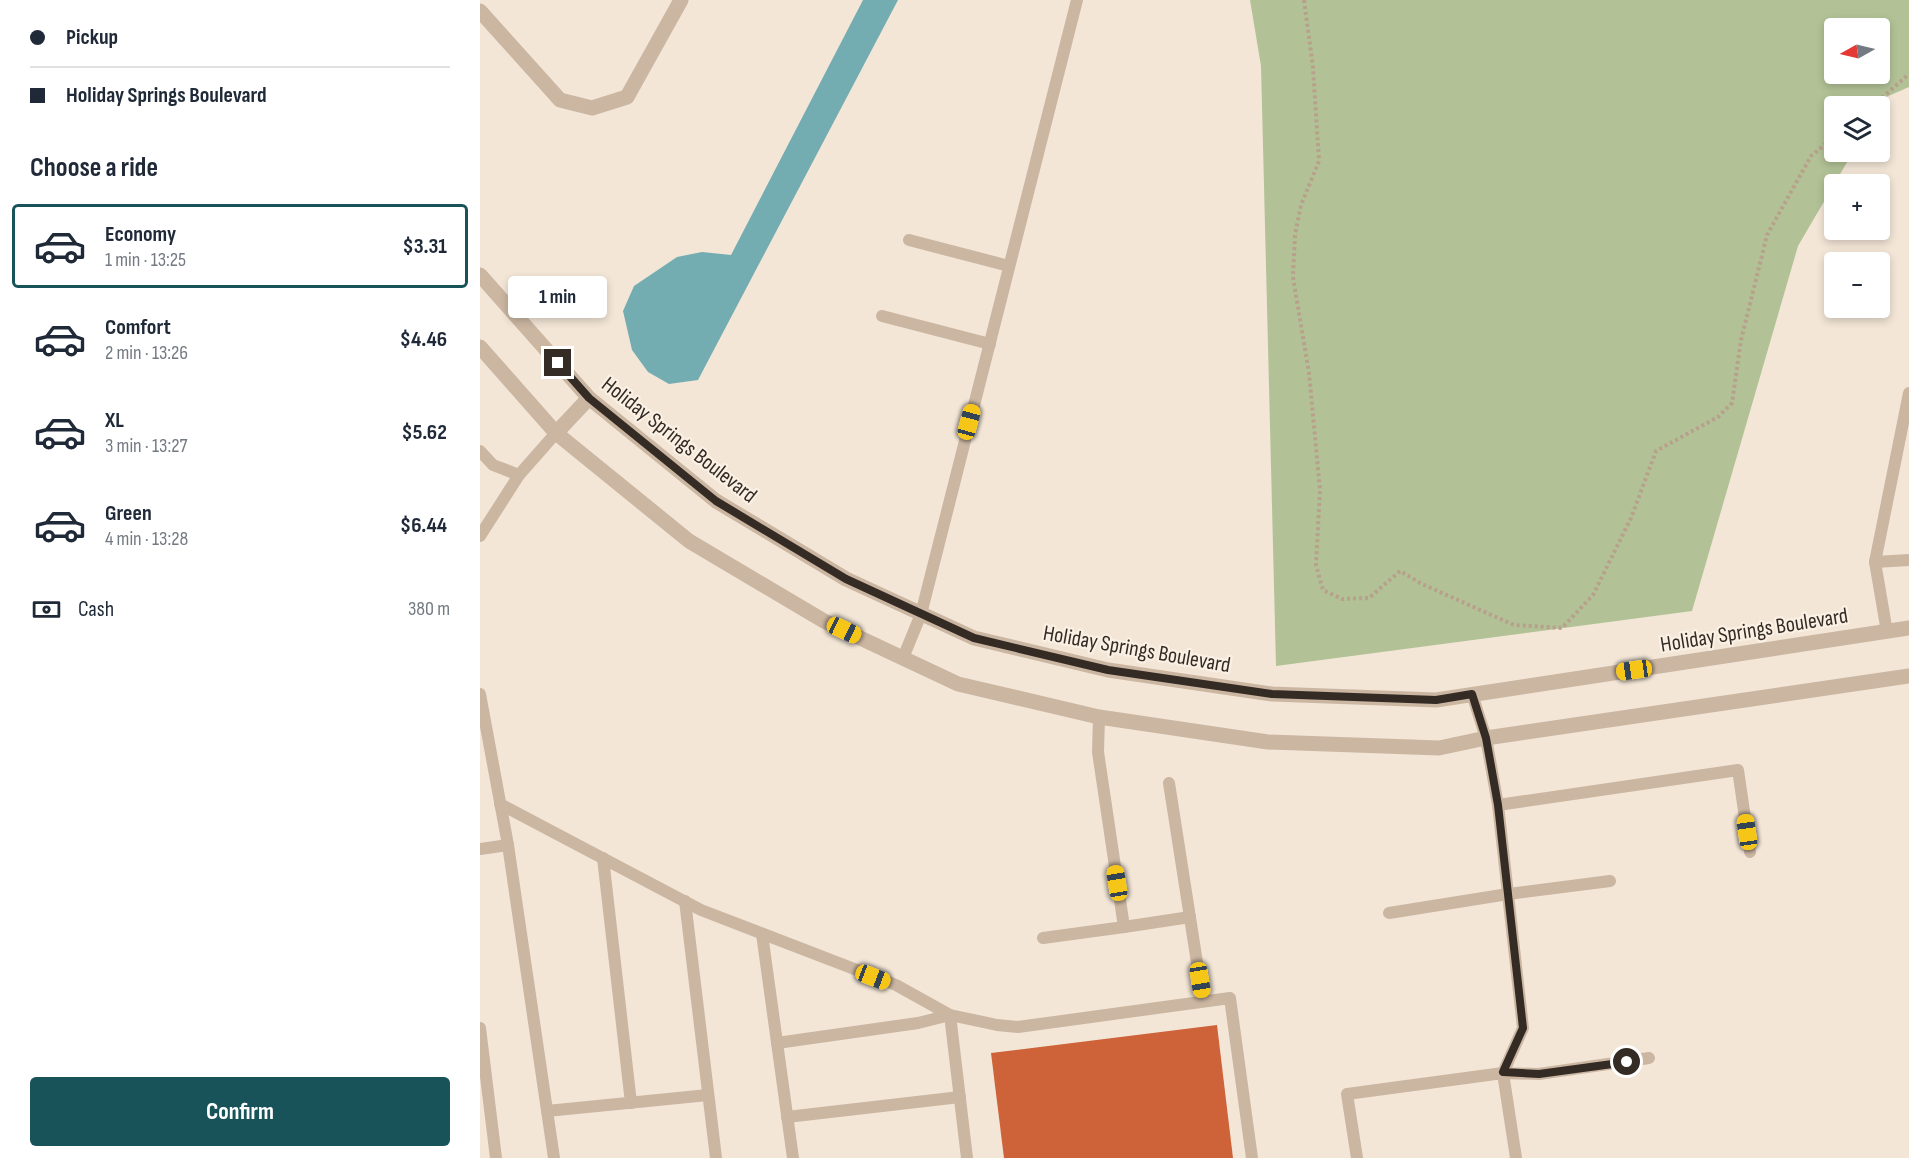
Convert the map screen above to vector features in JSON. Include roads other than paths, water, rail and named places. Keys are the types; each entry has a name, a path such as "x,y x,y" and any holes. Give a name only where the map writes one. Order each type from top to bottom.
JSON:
{"street":[{"path":"480,11 560,100 592,108 627,97 681,0"},
{"name":"Holiday Springs Boulevard","path":"480,275 589,398 716,501 846,579 974,638 1120,672 1272,694 1436,700 1909,628"},
{"path":"480,347 556,433 689,541 824,621 958,684 1099,717 1268,742 1438,748 1486,738 1909,676"},
{"path":"556,433 589,398"}],"lane":[{"path":"903,658 921,614 1077,0"},
{"path":"909,240 1010,266"},
{"path":"882,316 990,344"},
{"path":"1887,632 1875,562 1909,393"},
{"path":"480,536 519,474 556,433"},
{"path":"480,450 493,465 519,474"},
{"path":"1875,562 1909,560"},
{"path":"480,694 508,845 554,1158"},
{"path":"1472,694 1486,738 1498,805 1523,1028 1503,1072 1516,1158"},
{"path":"1099,717 1098,752 1124,927"},
{"path":"1498,805 1738,770 1750,852"},
{"path":"1169,783 1203,1001"},
{"path":"500,804 701,910 896,985 950,1015 1018,1027 1230,998 1252,1158"},
{"path":"480,849 508,845"},
{"path":"603,858 631,1103"},
{"path":"1389,913 1610,881"},
{"path":"685,901 716,1158"},
{"path":"1043,938 1190,917"},
{"path":"762,934 793,1158"},
{"path":"777,1043 918,1023 950,1015"},
{"path":"950,1015 967,1158"},
{"path":"480,1028 496,1158"},
{"path":"1357,1158 1347,1094 1503,1072 1539,1074 1649,1058"},
{"path":"547,1111 708,1095"},
{"path":"787,1117 960,1097"}],"water":[{"path":"863,0 898,0 698,380 669,384 648,372 632,350 623,311 634,286 677,257 702,252 731,255"}]}
